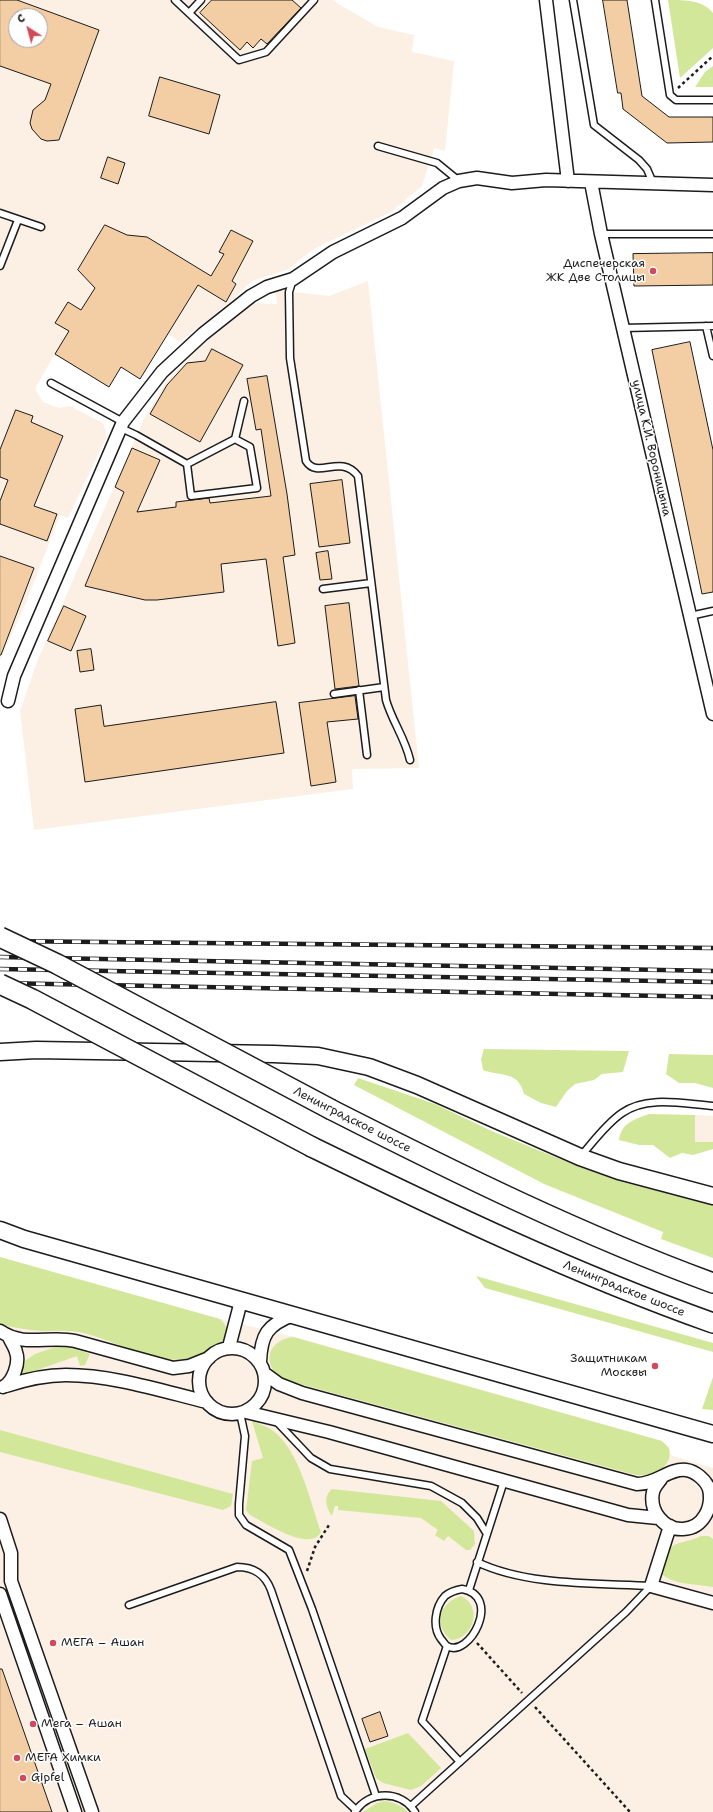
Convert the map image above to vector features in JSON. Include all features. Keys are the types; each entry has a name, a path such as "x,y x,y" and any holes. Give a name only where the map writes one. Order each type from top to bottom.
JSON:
{"highway":[{"name":"Ленинградское шоссе","path":"0,937 57,964 332,1110 467,1178 597,1236 713,1282"},
{"name":"Ленинградское шоссе","path":"0,984 32,999 312,1147 449,1214 579,1272 713,1323"}],"main road":[{"path":"0,1052 84,1051 318,1056 368,1067 396,1077 580,1157 619,1171 713,1196"},
{"path":"0,1230 24,1239 713,1434"},
{"path":"0,1236 24,1239"}],"street":[{"path":"546,0 568,181"},
{"path":"8,701 14,676 122,425 162,372 203,334 251,296 267,287 293,279 333,252 402,218 443,188 459,181 477,178 512,183 568,181 713,185"},
{"name":"улица К.И. Вороницына","path":"591,182 601,234 713,714"},
{"path":"229,1347 241,1301"},
{"path":"243,1412 260,1400 266,1382 262,1368 261,1344 269,1328 280,1320 293,1315"},
{"path":"4,1334 31,1341 70,1340 173,1368 189,1366 209,1358"},
{"path":"3,1387 16,1371 17,1353 4,1334"},
{"path":"229,1347 248,1351 262,1368 279,1384 302,1393 637,1484 647,1484 661,1479 673,1471 687,1470 700,1476 712,1495 710,1517 684,1529 670,1526 658,1518 628,1515 274,1418 243,1412 226,1414 209,1405 200,1389 201,1370 209,1358 212,1354 229,1347"},
{"path":"3,1387 20,1381 65,1375 92,1376 207,1402"},
{"path":"658,1518 653,1505 653,1491 661,1479"},
{"path":"0,1518 11,1553 11,1581 92,1812"},
{"path":"670,1526 651,1586 713,1603"},
{"path":"0,1594 75,1812"}],"lane":[{"path":"175,0 239,60 266,52 314,0"},
{"path":"189,13 201,0"},
{"path":"573,0 594,126 639,160 647,169 653,183"},
{"path":"655,0 670,95 676,100 713,100"},
{"path":"378,146 437,163 459,181"},
{"path":"0,213 41,228"},
{"path":"0,266 18,220"},
{"path":"601,234 713,234"},
{"path":"293,279 289,292 290,358 306,461 309,466 316,468 344,466 352,469 358,476 384,687 390,714 403,736 410,760"},
{"path":"623,328 710,326 713,356"},
{"path":"51,383 187,464"},
{"path":"187,464 235,439 244,401"},
{"path":"187,464 191,496 256,488 250,448 235,439"},
{"path":"323,588 371,582"},
{"path":"690,616 713,611"},
{"path":"334,694 384,687"},
{"path":"359,690 367,755"},
{"path":"580,1157 621,1113 633,1107 649,1103 713,1106"},
{"path":"243,1412 245,1436 239,1504 240,1515 246,1525 289,1550 303,1585 376,1796"},
{"path":"274,1418 311,1458 330,1469 431,1486 462,1503 476,1518 487,1534"},
{"path":"469,1590 504,1481"},
{"path":"477,1562 494,1571 527,1578 651,1586"},
{"path":"129,1605 237,1567 252,1569 262,1574 272,1590 341,1796 356,1811 363,1803 376,1796 388,1795 404,1800 415,1812"},
{"path":"411,1806 626,1612 651,1586"},
{"path":"462,1588 469,1590 480,1603 482,1611 476,1631 472,1637 454,1648 447,1646 436,1629 437,1611 445,1596 452,1591 462,1588"},
{"path":"447,1646 422,1720 460,1762"}],"path":[{"path":"670,95 713,56"},
{"path":"303,1585 315,1547 329,1525"},
{"path":"472,1637 523,1693"},
{"path":"535,1707 630,1812"}],"shaded area":[{"path":"0,0 332,0 378,27 414,35 412,52 454,61 445,151 434,148 422,186 391,212 314,249 287,270 252,281 229,303 180,342 168,334 140,379 121,367 109,387 54,355 35,389 43,402 59,408 70,406 103,423 107,436 68,518 60,515 26,603 0,660"},
{"path":"368,281 419,768 352,769 353,789 34,830 20,711 38,659 145,417 166,382 208,340 254,303 277,304 275,290 329,296"},
{"path":"695,1115 713,1116 713,1142 694,1142"},
{"path":"0,1257 220,1319 299,1338 662,1441 669,1448 670,1455 713,1468 713,1812 0,1812"}],"green space":[{"path":"668,0 699,3 704,5 713,13 713,48 680,78"},
{"path":"713,66 713,87 695,87 705,72"},
{"path":"484,1049 629,1051 623,1072 602,1074 594,1080 575,1084 567,1091 556,1107 541,1103 524,1094 518,1081 513,1078 483,1070 481,1059"},
{"path":"669,1054 713,1055 713,1088 695,1083 679,1083 666,1074"},
{"path":"358,1078 435,1104 494,1132 577,1166 623,1182 713,1205 713,1258 661,1239 663,1232 544,1184 354,1085"},
{"path":"649,1114 695,1115 695,1142 713,1142 713,1149 693,1155 682,1153 670,1158 653,1145 639,1145 619,1140 623,1129 630,1122"},
{"path":"0,1257 220,1319 226,1328 225,1338 208,1351 192,1358 176,1360 144,1354 95,1336 79,1332 37,1331 0,1325"},
{"path":"476,1276 713,1343 713,1352 485,1288"},
{"path":"293,1337 662,1441 669,1448 670,1455 668,1461 661,1469 649,1474 636,1475 289,1381 278,1377 275,1374 270,1362 270,1356 271,1351 277,1343"},
{"path":"61,1345 90,1354 85,1365 80,1366 77,1356 20,1376 25,1361 35,1354"},
{"path":"713,1377 713,1410 702,1409"},
{"path":"252,1421 272,1430 282,1439 297,1463 321,1532 315,1538 297,1538 287,1534 250,1515 246,1510 252,1461 263,1458"},
{"path":"0,1430 233,1494 231,1506 223,1510 0,1452"},
{"path":"332,1489 441,1501 474,1531 475,1544 470,1550 466,1550 448,1536 444,1541 435,1535 438,1530 421,1518 338,1510 338,1506 335,1506 332,1516 328,1509 326,1499 327,1495"},
{"path":"701,1536 709,1536 713,1539 713,1587 686,1584 667,1578 662,1574 664,1560 667,1552 671,1548 680,1543"},
{"path":"461,1596 468,1601 472,1607 474,1614 473,1621 465,1634 459,1638 451,1640 442,1628 440,1621 441,1615 443,1609 448,1604"},
{"path":"408,1733 441,1768 421,1786 411,1790 383,1783 376,1778 365,1749"},
{"path":"385,1801 398,1805 408,1812 363,1812 377,1803"}],"building":[{"path":"0,0 17,0 39,8 8,8 8,48 48,48 48,11 99,30 59,140 47,141 41,139 32,129 30,123 33,110 45,100 51,84 0,66"},
{"path":"212,0 292,0 301,8 267,44 261,39 253,48 247,42 240,50 200,13"},
{"path":"603,0 627,0 642,96 669,117 713,117 713,142 667,143 623,109 621,93 618,93"},
{"path":"160,77 220,95 209,134 149,116"},
{"path":"108,157 125,163 118,184 101,178"},
{"path":"105,225 127,235 147,237 211,276 224,254 219,252 231,230 253,241 232,281 236,284 226,302 198,285 140,379 121,367 109,387 55,354 69,331 55,323 68,302 81,310 95,288 78,270"},
{"path":"713,253 713,285 634,286 633,254"},
{"path":"690,342 713,450 713,592 702,594 652,350"},
{"path":"212,349 243,365 200,442 150,414 167,385 187,363 205,361"},
{"path":"267,376 287,494 295,555 283,557 295,643 278,646 266,559 221,564 224,592 157,600 145,600 85,586 124,492 115,487 132,448 160,460 137,512 176,507 176,502 209,498 210,503 271,496 261,429 256,430 247,379"},
{"path":"16,410 33,416 31,422 63,436 34,506 57,514 47,541 0,524 0,501 8,480 0,477 0,450"},
{"path":"342,480 350,543 319,547 310,484"},
{"path":"328,551 332,579 320,580 316,553"},
{"path":"0,556 34,568 1,655 0,655"},
{"path":"349,603 359,686 335,689 325,606"},
{"path":"64,606 86,616 71,651 48,641"},
{"path":"91,649 94,670 80,672 77,651"},
{"path":"355,696 358,719 327,722 336,782 311,786 299,703"},
{"path":"276,702 284,753 85,782 75,709 101,705 104,726"},
{"name":"МЕГА Химки","path":"0,1669 2,1669 52,1812 0,1812"},
{"path":"380,1712 388,1736 370,1742 362,1719"}],"railway":[{"path":"0,941 713,948"},
{"path":"0,957 713,971"},
{"path":"0,969 713,982"},
{"path":"0,983 713,997"}],"place":[{"name":"Диспечерская ЖК Две Столицы","path":"653,271"},
{"name":"Защитникам Москвы","path":"655,1366"},
{"name":"МЕГА – Ашан","path":"53,1643"},
{"name":"Мега – Ашан","path":"33,1724"},
{"name":"МЕГА Химки","path":"17,1758"},
{"name":"Gipfel","path":"23,1778"}]}
